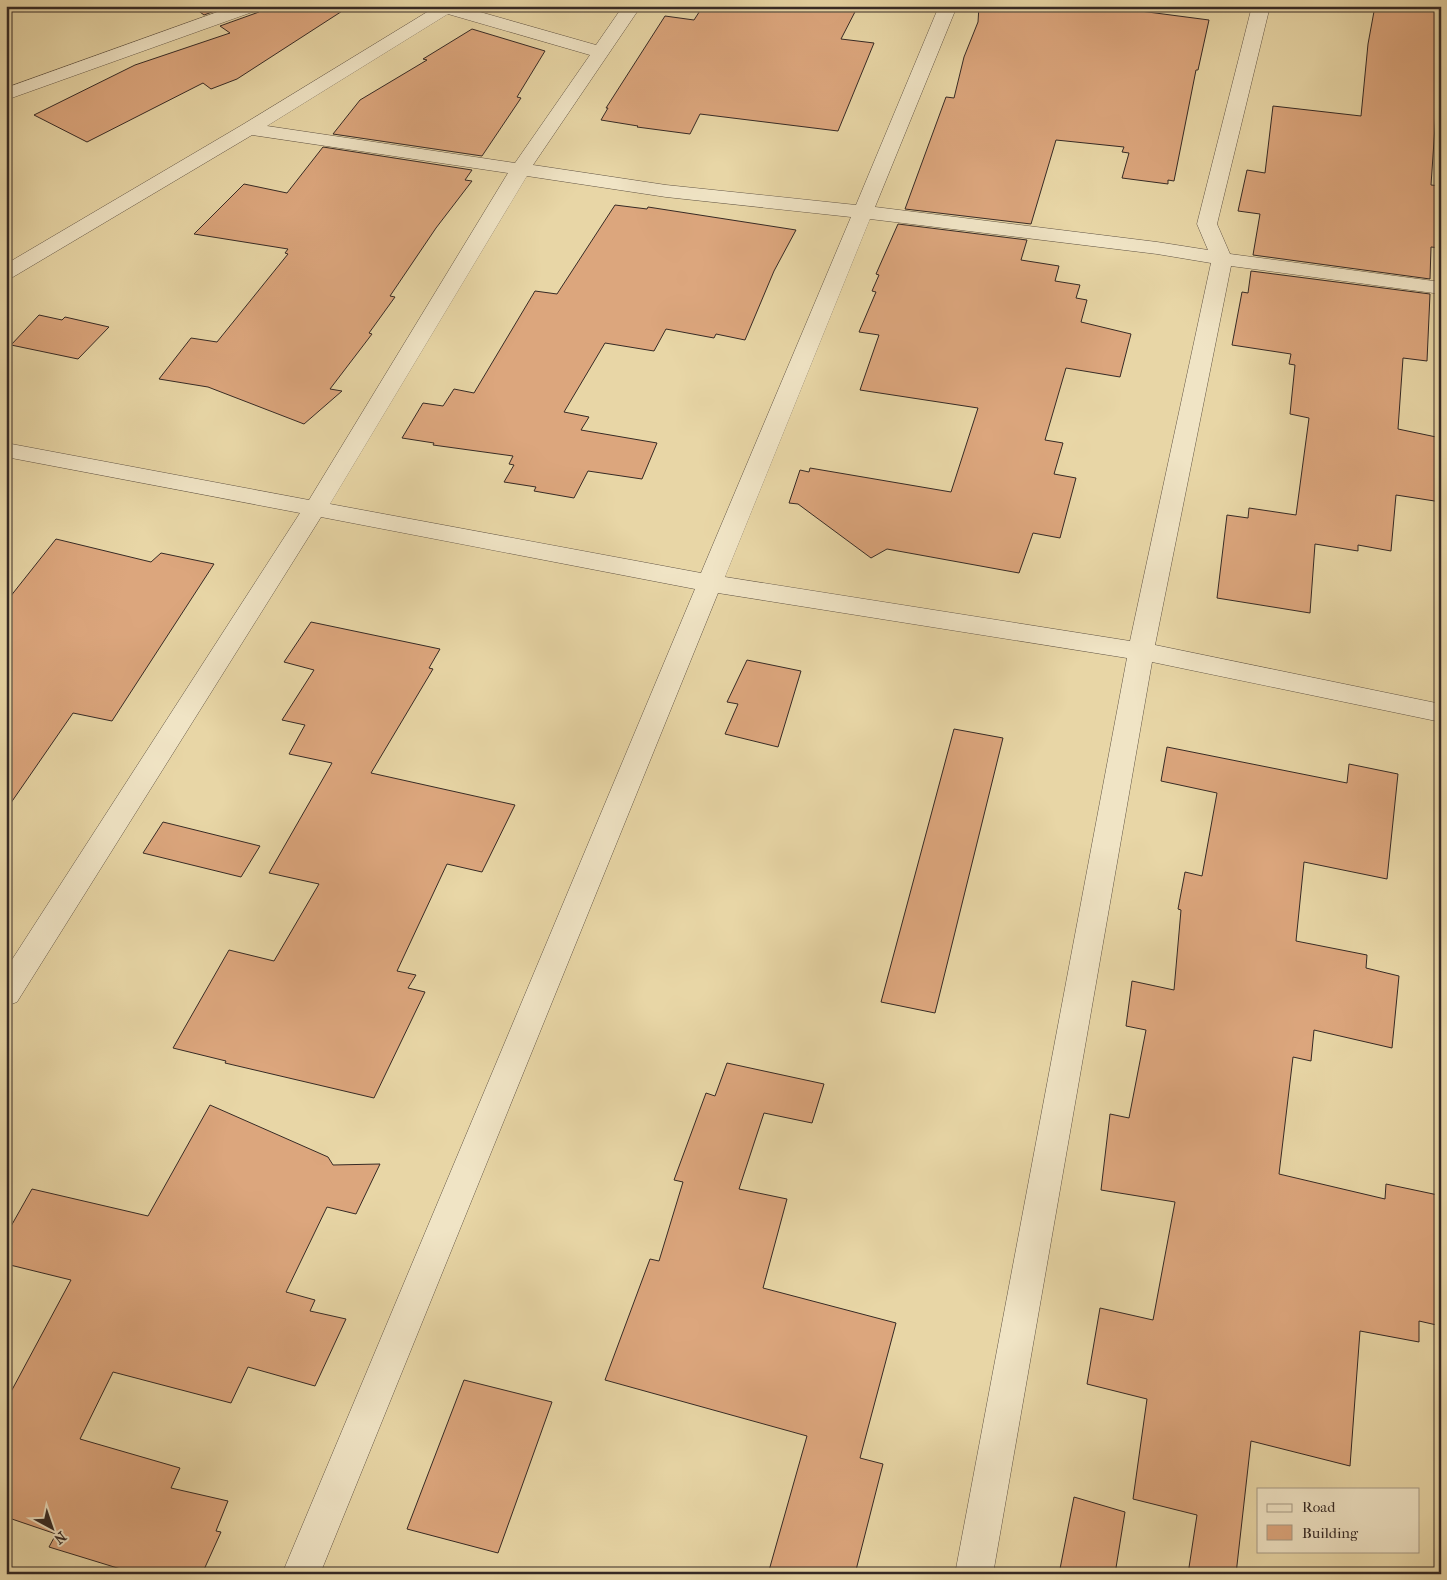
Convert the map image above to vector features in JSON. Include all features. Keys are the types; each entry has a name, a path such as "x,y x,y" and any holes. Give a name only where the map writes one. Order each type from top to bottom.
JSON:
{"street":[{"path":"6,94 252,6"},
{"path":"6,994 316,508 521,169 632,6"},
{"path":"301,1574 948,6"},
{"path":"974,1574 1141,652 1222,259 1207,224 1261,6"},
{"path":"6,274 249,129 444,7 601,52"},
{"path":"249,129 666,191 863,212 1157,248 1222,259 1441,288"},
{"path":"6,450 709,583 1141,652 1441,713"}],"building":[{"path":"192,6 228,6 204,15"},
{"path":"263,6 350,6 237,79 211,89 203,83 87,142 34,115 135,65 230,33 220,26 259,12"},
{"path":"703,6 858,6 841,39 874,43 838,131 700,114 690,134 601,120 608,108 606,108 665,16 694,20"},
{"path":"979,6 1102,6 1209,20 1198,70 1196,70 1174,181 1168,180 1168,184 1122,178 1129,153 1122,152 1124,147 1056,140 1031,224 905,209 946,97 954,98 964,57 978,22"},
{"path":"1375,6 1421,6 1441,9 1441,82 1438,82 1431,185 1441,186 1441,248 1431,247 1430,279 1253,255 1260,214 1238,211 1247,170 1265,173 1273,106 1361,116 1368,44"},
{"path":"472,29 545,51 517,97 521,98 482,156 333,134 360,100 427,60 423,59"},
{"path":"323,147 472,170 465,180 472,181 436,228 390,296 395,297 369,333 372,334 330,389 342,391 304,424 208,387 159,379 191,338 217,342 288,254 285,253 288,249 194,234 244,184 287,193"},
{"path":"615,205 647,209 648,207 796,230 774,271 745,340 716,334 714,338 666,329 654,351 605,343 564,412 589,417 581,430 657,443 642,479 588,471 574,498 534,491 536,487 504,482 514,465 509,464 513,456 433,445 434,443 402,438 423,403 443,406 454,389 474,393 535,291 557,294"},
{"path":"898,224 1027,240 1021,260 1059,266 1055,281 1080,285 1076,298 1087,300 1081,322 1131,334 1120,377 1066,368 1045,440 1063,443 1054,474 1076,478 1060,538 1033,533 1019,573 887,549 871,558 798,504 789,503 800,470 809,472 810,468 951,492 978,408 860,390 879,335 859,332 876,292 872,291 879,275 876,274"},
{"path":"1251,271 1430,294 1427,361 1403,358 1398,429 1441,438 1441,502 1396,495 1391,551 1358,545 1358,551 1315,544 1310,613 1217,598 1227,515 1248,518 1249,508 1296,515 1309,418 1290,414 1295,365 1289,364 1291,354 1232,345 1242,292 1248,293"},
{"path":"39,315 62,320 65,317 109,327 78,359 11,345"},
{"path":"56,539 151,562 161,553 214,564 112,721 73,713 6,810 6,602"},
{"path":"311,622 440,649 429,668 433,669 371,773 515,805 482,872 447,864 397,971 416,975 408,988 425,992 374,1098 225,1063 226,1061 173,1048 229,950 274,961 319,884 269,873 332,763 289,754 305,725 282,720 314,670 284,662"},
{"path":"747,660 801,671 778,747 725,734 738,704 727,702"},
{"path":"954,729 1003,738 935,1013 881,1002"},
{"path":"1167,747 1347,783 1349,764 1398,774 1387,879 1304,862 1296,941 1367,955 1366,968 1399,976 1392,1048 1314,1030 1311,1061 1293,1057 1279,1174 1385,1199 1386,1184 1438,1195 1436,1264 1441,1265 1441,1326 1419,1321 1419,1342 1360,1331 1350,1466 1251,1441 1236,1574 1188,1574 1197,1515 1133,1499 1147,1399 1087,1384 1100,1308 1153,1320 1175,1202 1101,1190 1110,1114 1129,1118 1146,1030 1126,1026 1132,981 1174,990 1181,910 1178,909 1185,872 1202,876 1217,793 1161,781"},
{"path":"163,822 260,846 241,877 143,853"},
{"path":"727,1063 824,1084 812,1123 764,1113 739,1189 787,1199 763,1288 896,1323 860,1458 883,1464 855,1574 768,1574 807,1436 605,1380 650,1259 659,1261 683,1182 674,1180 706,1093 715,1096"},
{"path":"210,1105 328,1157 333,1165 380,1164 356,1214 327,1207 286,1292 315,1300 310,1311 346,1319 315,1386 248,1367 231,1403 113,1372 80,1439 180,1468 171,1488 228,1501 216,1531 221,1532 202,1574 137,1574 49,1547 56,1534 6,1517 6,1401 71,1280 6,1264 6,1235 32,1189 148,1216"},
{"path":"464,1380 552,1402 498,1553 407,1529"},
{"path":"1074,1497 1125,1512 1115,1574 1059,1574"}]}
